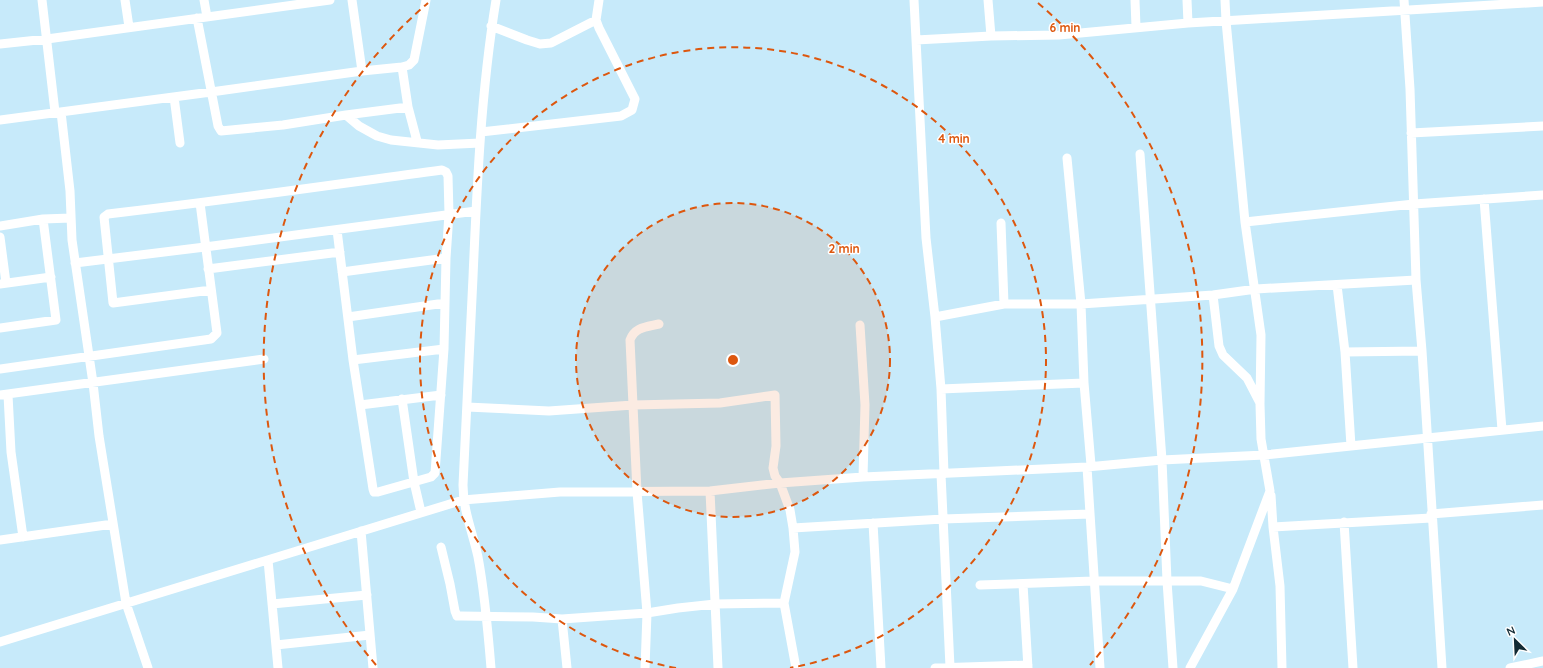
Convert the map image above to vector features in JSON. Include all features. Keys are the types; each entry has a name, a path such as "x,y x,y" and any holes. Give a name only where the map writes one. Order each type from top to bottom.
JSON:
{"street":[{"path":"42,0 70,191 75,263 90,356 99,436 126,603 148,668"},
{"path":"125,0 129,27"},
{"path":"204,0 202,17 211,92 218,126 221,132 283,125 346,114 408,107"},
{"path":"0,44 47,39 330,0"},
{"path":"352,0 362,71"},
{"path":"0,120 362,71 402,67 409,65 414,60 426,0"},
{"path":"491,668 478,556 463,500 480,143 485,75 496,0"},
{"path":"481,132 621,116 632,110 635,99 596,20 599,0"},
{"path":"914,0 926,238 941,389 943,519 950,667"},
{"path":"988,0 991,36"},
{"path":"1135,0 1136,27"},
{"path":"1187,0 1188,23"},
{"path":"1225,0 1246,222 1261,335 1261,439 1270,491 1280,586 1282,668"},
{"path":"916,40 1059,34 1226,21 1405,4 1543,2"},
{"path":"1405,4 1412,133 1416,280 1428,439 1431,516 1442,668"},
{"path":"491,26 540,44 551,43 596,20"},
{"path":"402,67 408,107 417,141"},
{"path":"174,96 180,143"},
{"path":"346,114 359,126 377,136 391,140 417,141 438,145 480,143"},
{"path":"1412,133 1543,126"},
{"path":"1140,154 1162,460 1167,581 1173,668"},
{"path":"1067,158 1081,304 1090,514 1100,668"},
{"path":"211,290 113,303 104,217 106,215 442,170 446,172 448,176 449,214 446,258 444,349 435,473 430,477 374,492 353,360 337,230"},
{"path":"1246,222 1414,204 1543,195"},
{"path":"1484,199 1502,430"},
{"path":"0,369 211,339 216,333 200,203"},
{"path":"75,263 476,211"},
{"path":"0,226 43,219 71,218"},
{"path":"0,328 56,320 43,219"},
{"path":"1001,223 1004,304"},
{"path":"0,237 3,284 51,277"},
{"path":"208,269 340,252"},
{"path":"342,272 446,258"},
{"path":"935,317 1004,304 1081,304 1150,300 1213,295 1256,289 1416,280"},
{"path":"1337,285 1345,352 1351,446"},
{"path":"1213,295 1219,346 1223,355 1247,378 1260,404"},
{"path":"348,317 445,303"},
{"path":"644,668 647,613 637,492 630,340 633,333 640,329 658,324"},
{"path":"860,325 865,405 863,477"},
{"path":"353,360 444,349"},
{"path":"1345,352 1422,351"},
{"path":"23,537 4,395 264,359"},
{"path":"941,389 1084,383"},
{"path":"360,405 441,395"},
{"path":"467,407 549,411 633,405 720,403 775,395 776,446 773,468 790,510 795,552 784,603 796,668"},
{"path":"402,399 414,482 421,512"},
{"path":"0,642 463,500 560,492 710,491 780,483 863,477 1089,466 1162,460 1264,455 1543,426"},
{"path":"710,491 718,668"},
{"path":"1190,668 1233,589 1270,491"},
{"path":"1273,527 1431,516 1543,505"},
{"path":"793,528 943,519 1090,514"},
{"path":"1344,522 1353,668"},
{"path":"873,523 882,668"},
{"path":"0,540 113,524"},
{"path":"361,531 373,668"},
{"path":"441,547 457,616 562,619 647,613 715,604 784,603"},
{"path":"268,560 278,668"},
{"path":"980,585 1201,581 1233,589"},
{"path":"934,668 1028,666 1022,584"},
{"path":"272,604 367,595"},
{"path":"562,619 567,668"},
{"path":"276,644 370,635"},
{"path":"1510,668 1543,661"}]}
